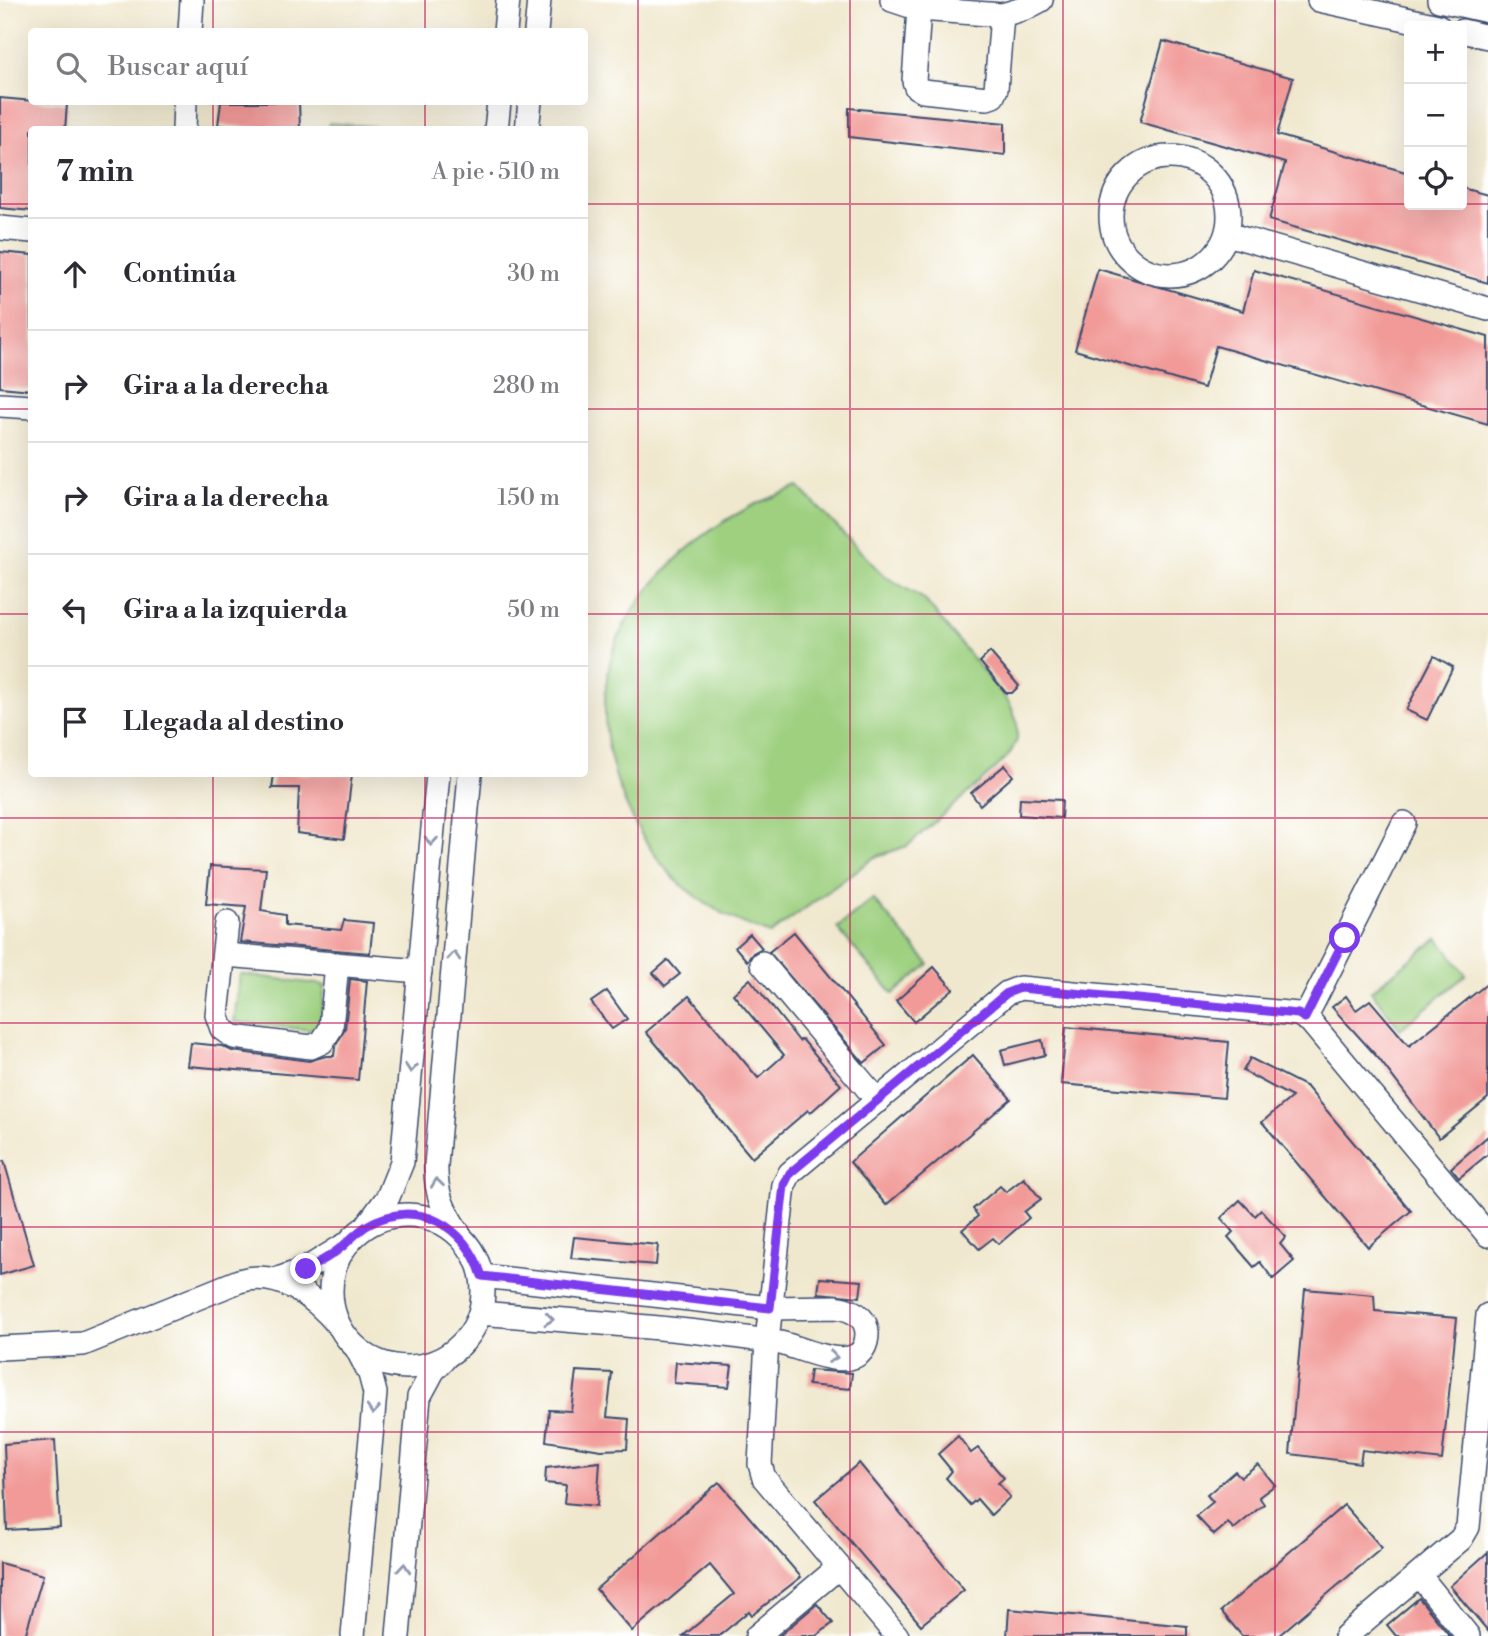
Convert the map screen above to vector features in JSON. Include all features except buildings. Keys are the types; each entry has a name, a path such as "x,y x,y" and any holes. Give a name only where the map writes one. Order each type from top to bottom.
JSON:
{"street":[{"path":"190,28 192,0"},
{"path":"505,28 508,0"},
{"path":"536,28 539,0"},
{"path":"892,0 919,9 1002,15 1041,0"},
{"path":"1319,0 1415,21"},
{"path":"1440,0 1488,10"},
{"path":"919,9 914,81 916,87 923,91 987,98 993,96 996,89 1002,15"},
{"path":"1467,32 1488,37"},
{"path":"184,126 185,105"},
{"path":"496,126 499,105"},
{"path":"527,126 530,105"},
{"path":"1164,157 1183,158 1201,165 1216,178 1226,195 1229,214 1227,234 1218,251 1204,265 1186,273 1167,275 1147,271 1131,260 1118,245 1112,227 1111,207 1117,189 1129,173 1144,162 1164,157"},
{"path":"0,228 28,231"},
{"path":"1227,234 1488,309"},
{"path":"0,405 28,407"},
{"path":"353,1636 375,1393 366,1364 334,1311 331,1290 334,1270 342,1251 388,1197 402,1162 438,777"},
{"path":"398,1636 419,1397 433,1371 462,1345 473,1330 481,1313 484,1295 477,1259 444,1210 437,1186 436,1165 470,777"},
{"path":"1305,1018 1404,823"},
{"path":"227,923 218,1015 222,1029 234,1037 311,1047 322,1042 331,1028 337,964"},
{"path":"225,955 420,971"},
{"path":"762,963 878,1101"},
{"path":"897,1636 764,1478 760,1464 766,1341 784,1185 790,1173 1007,993 1020,988 1298,1014 1310,1021 1488,1235"},
{"path":"275,1280 321,1262 360,1231 383,1218 401,1215 437,1220 453,1230 466,1243"},
{"path":"481,1313 655,1327 766,1341 842,1359 855,1356 864,1347 867,1335 866,1324 859,1315 847,1309 770,1308 482,1276"},
{"path":"0,1348 83,1344 255,1277 289,1285 313,1300 348,1338 371,1358 389,1365 409,1367 429,1364 447,1356"},
{"path":"655,1327 658,1297"},
{"path":"1361,1631 1461,1539 1468,1527 1488,1315"},
{"path":"757,1636 839,1567"},
{"path":"1419,1575 1468,1636"}],"green space":[{"path":"329,123 366,126 328,126"},
{"path":"799,487 883,575 924,599 1010,704 1017,722 1017,740 1009,755 994,770 907,846 875,857 770,934 731,918 695,896 674,878 652,851 633,820 609,751 605,715 607,679 616,644 632,612 669,566 715,527 756,504"},
{"path":"873,899 929,964 893,994 837,928"},
{"path":"1438,938 1466,975 1400,1029 1371,991"},
{"path":"240,974 325,985 319,1031 234,1022"}],"route":[{"path":"306,1269 333,1254 366,1226 383,1218 419,1216 437,1220 453,1230 477,1259 482,1276 770,1308 784,1185 790,1173 1007,993 1020,988 1298,1014 1305,1018 1345,938"}]}
